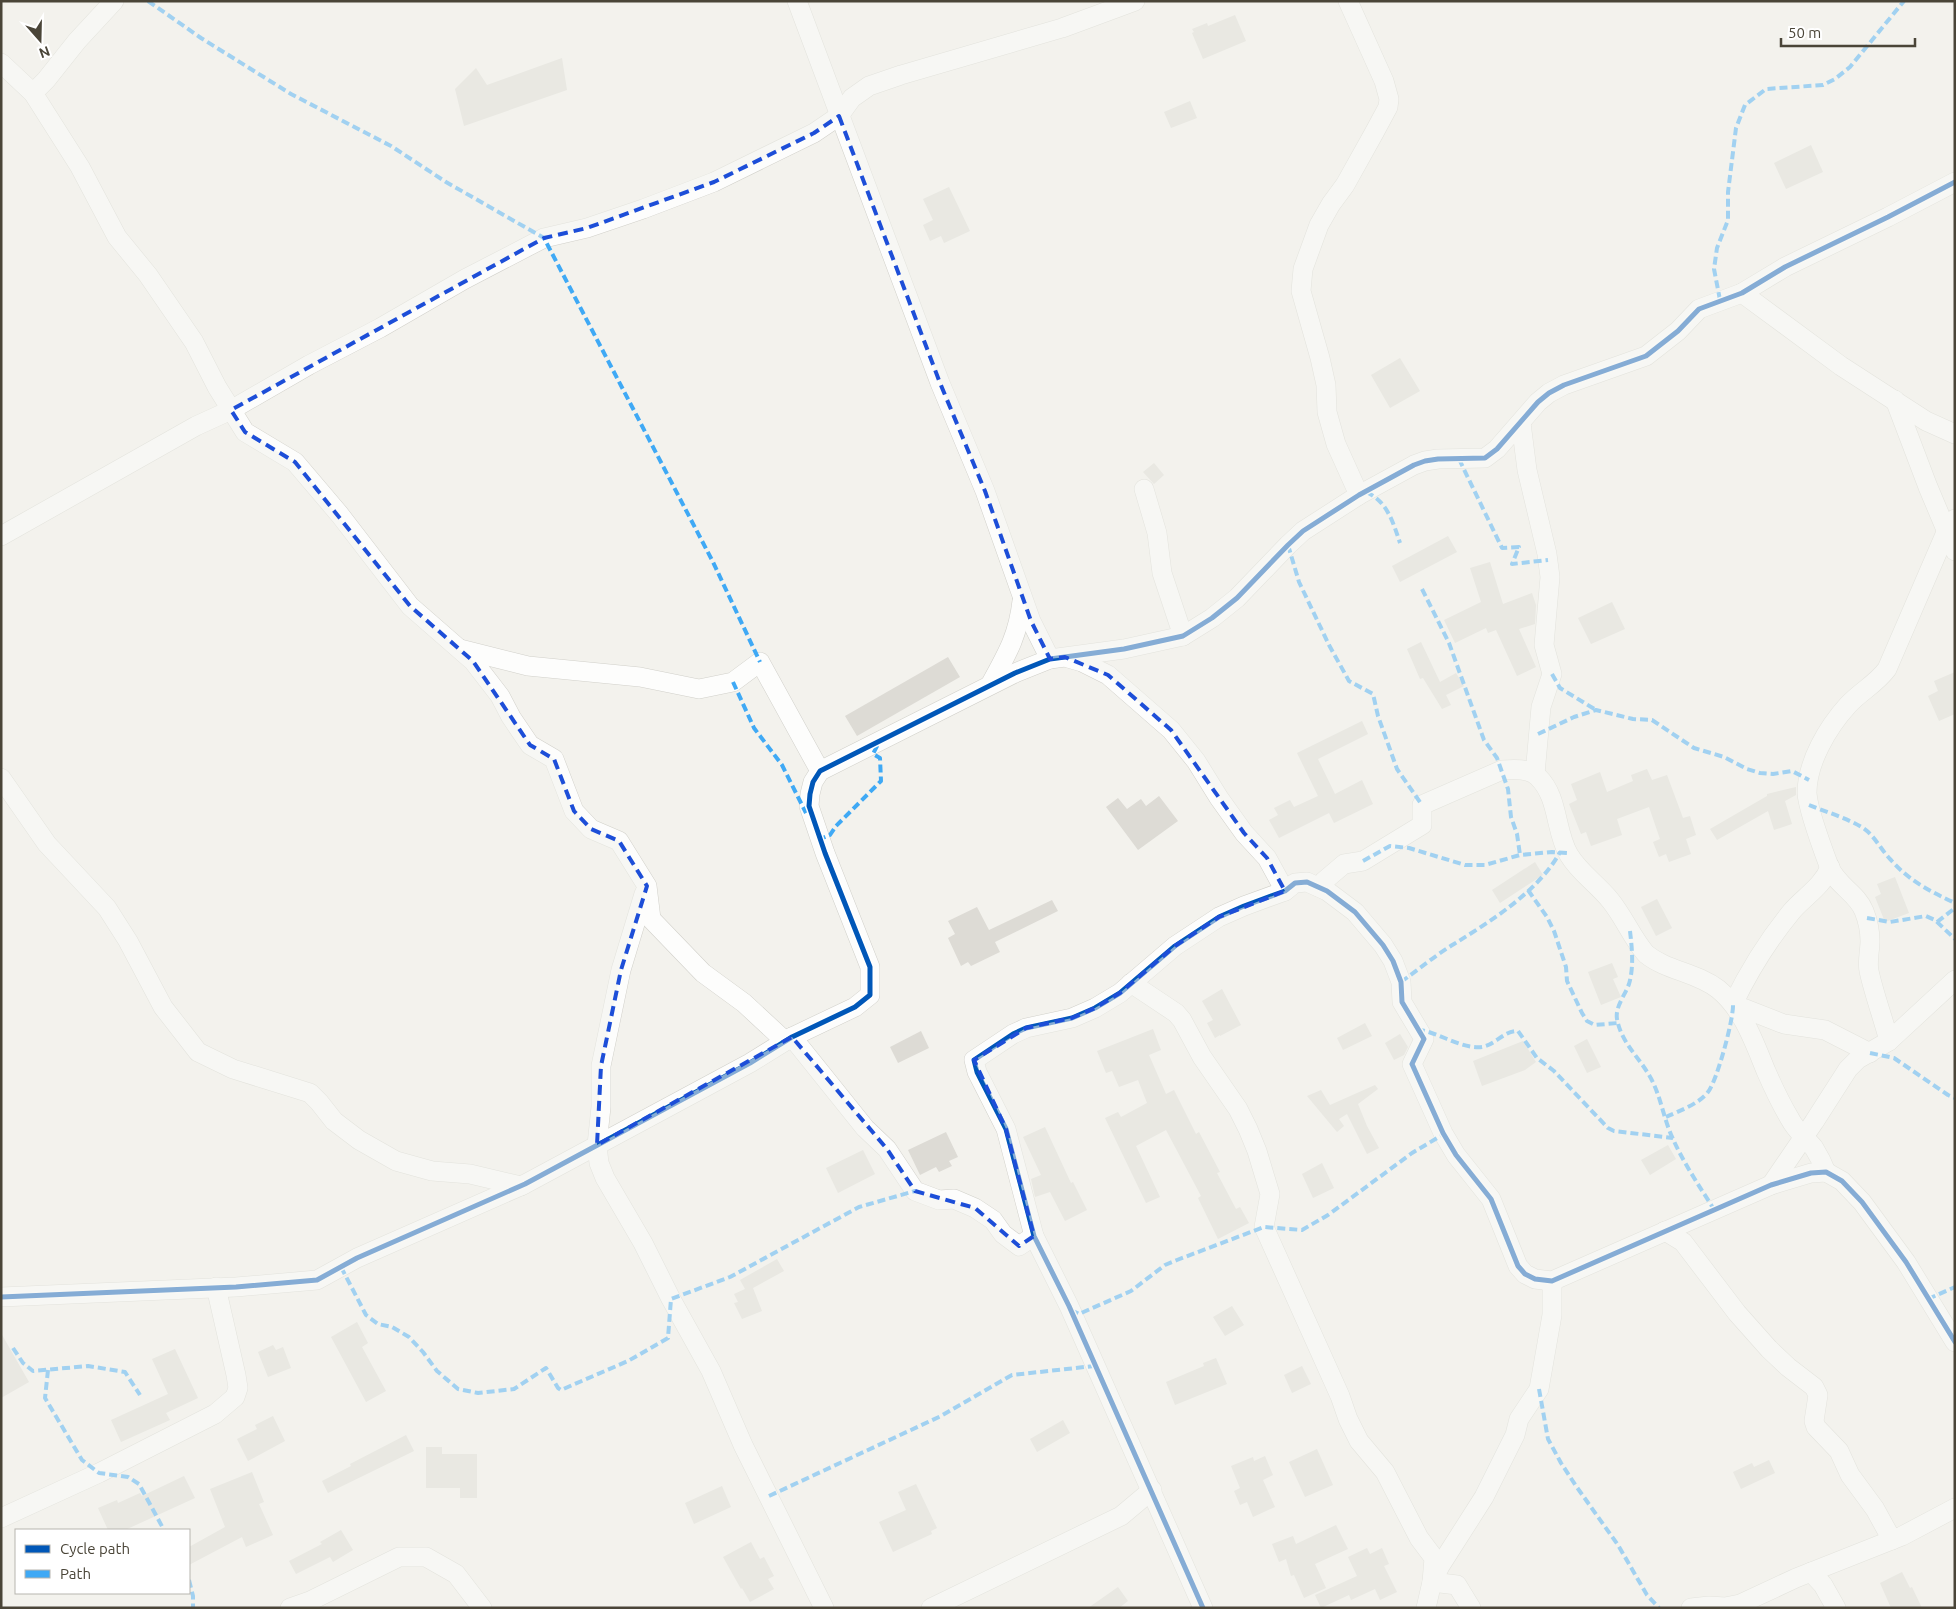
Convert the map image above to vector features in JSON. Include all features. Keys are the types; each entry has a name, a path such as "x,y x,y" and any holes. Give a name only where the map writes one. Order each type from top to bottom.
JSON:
{"street":[{"path":"33,93 114,1"},
{"path":"797,1 940,383 985,491 1031,621 1057,658 1082,662 1108,675 1171,730 1196,761 1244,833 1267,858 1285,891"},
{"path":"1,536 196,426 231,410 465,279 544,238 586,228 714,182 814,133 839,116 852,98 869,86 1062,28 1135,1"},
{"path":"1348,1 1384,81 1389,99 1388,107 1345,185 1319,225 1303,268 1301,291 1326,385 1329,420 1336,444 1359,495"},
{"path":"1,63 33,93 80,167 117,237 148,274 194,342 217,387 246,432 295,462 340,515 410,606 473,662 500,696 511,718 530,745 554,759 574,811 591,829 619,841 647,886 651,919 703,973 789,1039 886,1150 915,1190 939,1200 954,1199 975,1208 993,1220 1016,1246 1034,1236"},
{"path":"1,1297 236,1287 317,1280 357,1258 521,1186 750,1063 789,1039 855,1007 870,996 870,967 824,853 810,806 813,782 820,771 1015,673 1057,658 1124,649 1183,636 1212,618 1237,598 1303,531 1359,495 1425,461 1485,458 1497,449 1549,393 1564,385 1646,356 1678,331 1699,308 1742,293 1785,267 1955,182"},
{"path":"1742,293 1841,366 1926,421 1955,434"},
{"path":"1895,400 1928,487 1951,525 1955,551"},
{"path":"1521,423 1526,470 1548,554 1550,577 1544,645 1552,674 1541,707 1535,774"},
{"path":"1144,489 1157,533 1162,573 1183,636"},
{"path":"1889,1041 1869,970 1870,942 1867,918 1859,902 1839,882 1830,867 1808,800 1810,770 1823,740 1848,704 1874,684 1887,669 1951,525"},
{"path":"990,685 1010,651 1016,635 1023,597"},
{"path":"457,649 528,666 640,677 699,689 733,682 760,662 820,771"},
{"path":"1319,887 1344,864 1363,861 1422,825 1422,805 1428,801 1502,770 1526,770 1535,774 1546,788 1568,853 1610,899 1642,950 1654,961 1705,981 1719,990 1732,1004 1750,1032 1767,1073 1790,1119 1803,1137 1815,1149 1826,1172"},
{"path":"1,778 47,844 107,908 128,942 163,1007 198,1052 233,1069 310,1093 320,1102 334,1121 359,1140 396,1161 432,1171 470,1174 521,1186"},
{"path":"1732,1004 1749,971 1768,942 1793,910 1821,882 1830,867"},
{"path":"1203,1608 1069,1306 1034,1236 1006,1129 977,1072 974,1060 1013,1034 1026,1028 1072,1018 1095,1008 1120,993 1175,946 1219,917 1285,891 1295,883 1307,882 1319,887 1355,912 1384,945 1401,982 1402,1002 1424,1039 1412,1064 1443,1133 1456,1155 1491,1199 1518,1266 1525,1274 1535,1279 1552,1281 1771,1185 1811,1173 1826,1172 1842,1181 1862,1202 1906,1262 1955,1342"},
{"path":"647,886 621,970 601,1066 601,1107 597,1145 599,1163 605,1178 643,1243 671,1299 711,1371 743,1444 824,1608"},
{"path":"1771,1185 1848,1069 1858,1059 1889,1041 1955,980"},
{"path":"1130,983 1176,1013 1182,1020 1202,1057 1238,1109 1248,1129 1258,1151 1270,1194 1264,1227 1359,1441 1385,1472 1419,1538 1434,1558 1432,1582 1426,1608"},
{"path":"1732,1004 1784,1024 1825,1030 1870,1052"},
{"path":"1665,1231 1683,1242 1737,1313 1769,1349 1814,1387 1818,1395 1814,1421 1816,1427 1839,1451 1850,1475 1875,1508 1892,1540"},
{"path":"1432,1582 1448,1550 1484,1497 1516,1435 1519,1419 1539,1389 1552,1315 1552,1281"},
{"path":"1,1518 99,1473 215,1414 235,1397 238,1388 236,1375 216,1287"},
{"path":"932,1608 1121,1516 1152,1490"},
{"path":"1691,1608 1708,1606 1732,1607 1810,1572 1841,1562 1892,1540 1955,1508"},
{"path":"290,1608 310,1601 399,1557 426,1557 456,1574 482,1608"},
{"path":"1810,1572 1822,1585 1836,1608"},
{"path":"1432,1582 1457,1585 1471,1608"}],"highlighted area":[{"path":"839,116 940,383 985,491 1031,621 1050,659 1065,657 1108,675 1171,730 1244,833 1267,858 1285,891 1219,917 1175,946 1120,993 1095,1008 1072,1018 1026,1028 974,1060 1006,1129 1034,1236 1019,1246 975,1208 915,1191 887,1149 792,1037 597,1145 601,1066 621,970 647,886 619,841 591,829 574,811 554,759 530,745 473,661 410,606 295,462 245,432 231,410 544,238 587,228 714,182 814,133"}],"building":[{"path":"1235,15 1246,41 1203,59 1192,29 1207,23 1208,26"},
{"path":"562,58 567,90 464,126 455,89 476,68 487,85"},
{"path":"1190,101 1197,118 1171,128 1164,112"},
{"path":"1811,145 1823,172 1786,189 1774,163"},
{"path":"949,187 970,231 944,243 941,236 930,241 923,225 933,220 923,199"},
{"path":"1400,358 1420,391 1390,408 1371,375"},
{"path":"1154,463 1164,475 1154,484 1143,472"},
{"path":"1448,536 1457,552 1400,582 1392,566"},
{"path":"1490,562 1503,604 1532,593 1536,605 1535,624 1519,629 1536,667 1517,676 1496,630 1488,633 1486,628 1455,643 1444,620 1481,602 1470,568"},
{"path":"1612,602 1625,629 1591,644 1578,618"},
{"path":"1421,642 1440,682 1456,673 1464,686 1446,695 1451,705 1442,709 1423,678 1420,679 1407,649"},
{"path":"948,657 960,677 857,736 845,716"},
{"path":"1955,672 1955,714 1939,721 1928,696 1938,691 1934,681"},
{"path":"1362,721 1368,734 1318,759 1335,794 1362,780 1373,804 1334,823 1329,813 1279,838 1269,820 1278,815 1274,808 1290,800 1294,807 1318,796 1297,753"},
{"path":"1647,769 1652,780 1667,775 1683,818 1690,816 1696,835 1686,839 1691,854 1669,862 1666,854 1659,857 1653,842 1660,839 1649,807 1617,819 1622,835 1591,846 1586,832 1581,834 1569,804 1577,800 1571,784 1600,772 1607,792 1633,781 1631,775"},
{"path":"1796,787 1796,795 1785,801 1792,824 1774,830 1768,811 1717,840 1710,829 1767,796 1767,794"},
{"path":"1159,796 1178,821 1138,850 1106,807 1118,798 1127,809 1141,799 1146,806"},
{"path":"1535,862 1543,875 1500,903 1492,890"},
{"path":"1895,877 1909,913 1885,922 1875,897 1881,894 1877,884"},
{"path":"1657,899 1672,928 1656,936 1641,907"},
{"path":"1052,900 1058,911 995,942 1000,952 971,966 968,962 961,966 948,938 955,934 948,921 977,907 989,930"},
{"path":"1612,963 1618,977 1613,979 1621,997 1601,1005 1588,972"},
{"path":"1222,989 1241,1025 1215,1038 1207,1023 1213,1020 1202,1001"},
{"path":"1365,1023 1372,1036 1343,1050 1337,1038"},
{"path":"1153,1029 1161,1050 1149,1055 1166,1094 1174,1090 1196,1134 1199,1132 1220,1172 1217,1173 1236,1209 1240,1207 1249,1223 1218,1239 1198,1198 1201,1196 1166,1130 1136,1146 1160,1197 1146,1203 1105,1118 1118,1112 1121,1117 1147,1103 1138,1080 1119,1087 1112,1071 1106,1073 1097,1051"},
{"path":"921,1031 929,1048 898,1063 890,1047"},
{"path":"1400,1034 1408,1047 1404,1055 1394,1060 1385,1043"},
{"path":"1587,1039 1601,1067 1587,1073 1574,1046"},
{"path":"1523,1041 1536,1062 1525,1070 1482,1086 1473,1061"},
{"path":"1375,1085 1378,1089 1358,1104 1379,1148 1367,1154 1347,1114 1339,1119 1344,1126 1337,1132 1307,1096 1321,1090 1330,1105"},
{"path":"1045,1127 1071,1183 1073,1182 1087,1210 1065,1221 1050,1192 1035,1197 1031,1179 1041,1175 1023,1137"},
{"path":"946,1132 958,1157 949,1161 952,1166 939,1172 936,1167 920,1175 908,1150"},
{"path":"1668,1145 1676,1159 1650,1175 1641,1160"},
{"path":"863,1150 875,1174 838,1193 826,1168"},
{"path":"1322,1163 1334,1188 1313,1198 1302,1174"},
{"path":"777,1259 784,1271 753,1288 762,1311 742,1319 734,1303 738,1302 734,1294 745,1289 740,1280"},
{"path":"1232,1306 1244,1325 1225,1336 1213,1317"},
{"path":"357,1322 368,1343 362,1347 386,1391 366,1402 331,1337"},
{"path":"1,1333 29,1382 1,1398"},
{"path":"273,1345 276,1350 283,1347 291,1368 268,1377 258,1352"},
{"path":"175,1349 198,1398 166,1413 170,1420 121,1442 111,1420 168,1394 152,1359"},
{"path":"1216,1358 1227,1384 1175,1405 1166,1382 1204,1366 1203,1363"},
{"path":"1302,1366 1311,1384 1292,1393 1284,1375"},
{"path":"273,1416 285,1441 248,1461 237,1439 257,1429 255,1425"},
{"path":"1063,1420 1070,1433 1037,1452 1030,1439"},
{"path":"406,1435 414,1451 328,1493 322,1481"},
{"path":"426,1447 442,1447 442,1454 477,1454 477,1498 460,1498 460,1488 426,1488"},
{"path":"1317,1449 1333,1485 1305,1497 1289,1462"},
{"path":"1265,1456 1273,1475 1263,1480 1275,1507 1253,1517 1247,1502 1240,1505 1234,1491 1240,1488 1231,1466 1253,1457 1254,1461"},
{"path":"1769,1460 1775,1473 1741,1489 1733,1472 1752,1463 1754,1467"},
{"path":"252,1472 264,1502 259,1504 273,1535 246,1547 242,1537 190,1564 190,1546 225,1527 210,1489"},
{"path":"184,1476 195,1498 127,1529 108,1529 98,1508 117,1500 118,1503 140,1493 142,1496"},
{"path":"916,1484 937,1528 931,1531 932,1534 893,1552 879,1522 906,1510 898,1492"},
{"path":"722,1486 731,1507 694,1524 685,1503"},
{"path":"1336,1525 1348,1549 1315,1564 1326,1588 1304,1598 1294,1575 1291,1576 1286,1559 1279,1562 1272,1544 1293,1536 1296,1544"},
{"path":"341,1530 353,1550 333,1562 330,1557 296,1574 289,1561 322,1544 320,1542"},
{"path":"751,1542 760,1559 764,1557 774,1576 768,1579 774,1589 750,1602 723,1557"},
{"path":"1367,1548 1370,1554 1382,1548 1389,1564 1384,1566 1397,1592 1380,1600 1375,1589 1351,1600 1349,1595 1321,1608 1315,1595 1357,1576 1348,1557"},
{"path":"1902,1572 1922,1608 1891,1608 1880,1583"},
{"path":"1118,1587 1128,1601 1119,1608 1088,1608"}],"marked path":[{"path":"148,1 201,38 291,94 391,146 446,182 544,238 713,562 760,662"},
{"path":"1720,300 1714,269 1717,248 1728,220 1728,192 1736,128 1745,105 1766,89 1823,85 1835,79 1850,67 1904,1"},
{"path":"1459,459 1502,548 1519,547 1512,564 1548,560"},
{"path":"1366,492 1384,507 1392,520 1400,543"},
{"path":"1288,545 1299,582 1329,645 1349,681 1373,694 1378,716 1397,769 1422,805"},
{"path":"1422,589 1449,643 1484,740 1497,758 1508,789 1511,817 1517,834 1520,855"},
{"path":"1552,674 1560,688 1596,710"},
{"path":"733,682 754,728 782,765 806,813"},
{"path":"1538,734 1574,717 1596,710 1633,719 1652,720 1694,748 1724,757 1747,769 1773,774 1792,771 1809,780"},
{"path":"819,837 820,839 830,835 836,826 881,781 880,758 873,754 879,742"},
{"path":"1809,805 1863,828 1905,874 1929,890 1955,903"},
{"path":"1363,861 1390,846 1409,848 1465,865 1485,865 1520,855 1552,852 1567,853"},
{"path":"1401,982 1513,904 1540,880 1560,852"},
{"path":"1528,890 1547,917 1554,931 1566,967 1567,981 1587,1021 1595,1025 1618,1023"},
{"path":"1937,922 1955,908"},
{"path":"1867,918 1890,922 1926,916 1935,920 1955,939"},
{"path":"1630,931 1632,971 1629,984 1617,1010 1619,1027 1626,1042 1645,1068 1653,1083 1677,1148 1715,1211"},
{"path":"1666,1117 1694,1104 1712,1086 1731,1022 1733,1004"},
{"path":"1422,1034 1421,1030 1459,1044 1482,1047 1513,1031 1518,1031 1537,1058 1554,1071 1608,1128 1614,1131 1673,1138"},
{"path":"1870,1053 1894,1058 1955,1098"},
{"path":"1071,1310 1079,1314 1131,1291 1165,1265 1264,1227 1302,1230 1328,1215 1412,1153 1444,1134"},
{"path":"341,1267 366,1315 378,1324 392,1327 409,1337 437,1371 458,1389 478,1393 514,1389 546,1368 561,1390 628,1361 668,1338 671,1299 730,1277 859,1207 915,1191"},
{"path":"1928,1299 1955,1287"},
{"path":"13,1348 23,1363 33,1371 88,1366 125,1372 140,1395"},
{"path":"769,1496 941,1416 1012,1375 1094,1366"},
{"path":"48,1370 45,1398 82,1460 99,1473 128,1477 139,1484 163,1529"},
{"path":"1539,1389 1548,1439 1561,1463 1618,1545 1647,1595 1659,1608"},
{"path":"190,1584 193,1608"}],"cycle path":[{"path":"1,1297 236,1287 317,1280 357,1258 525,1184 750,1063 792,1037 855,1007 870,995 870,967 825,853 809,806 813,782 820,771 1015,673 1050,659 1124,649 1183,636 1212,618 1237,598 1303,531 1359,495 1425,461 1485,458 1497,449 1538,402 1549,393 1564,385 1646,356 1678,331 1699,309 1742,293 1785,267 1955,182"},
{"path":"1203,1608 1069,1306 1034,1236 1006,1129 977,1072 974,1060 1013,1034 1026,1028 1072,1018 1095,1008 1120,993 1175,946 1219,917 1285,891 1295,883 1307,882 1327,891 1355,912 1383,945 1393,961 1401,982 1402,1002 1424,1039 1412,1064 1443,1133 1456,1155 1491,1199 1518,1266 1525,1274 1535,1279 1552,1281 1771,1185 1811,1173 1826,1172 1842,1181 1862,1202 1906,1262 1955,1342"}]}
